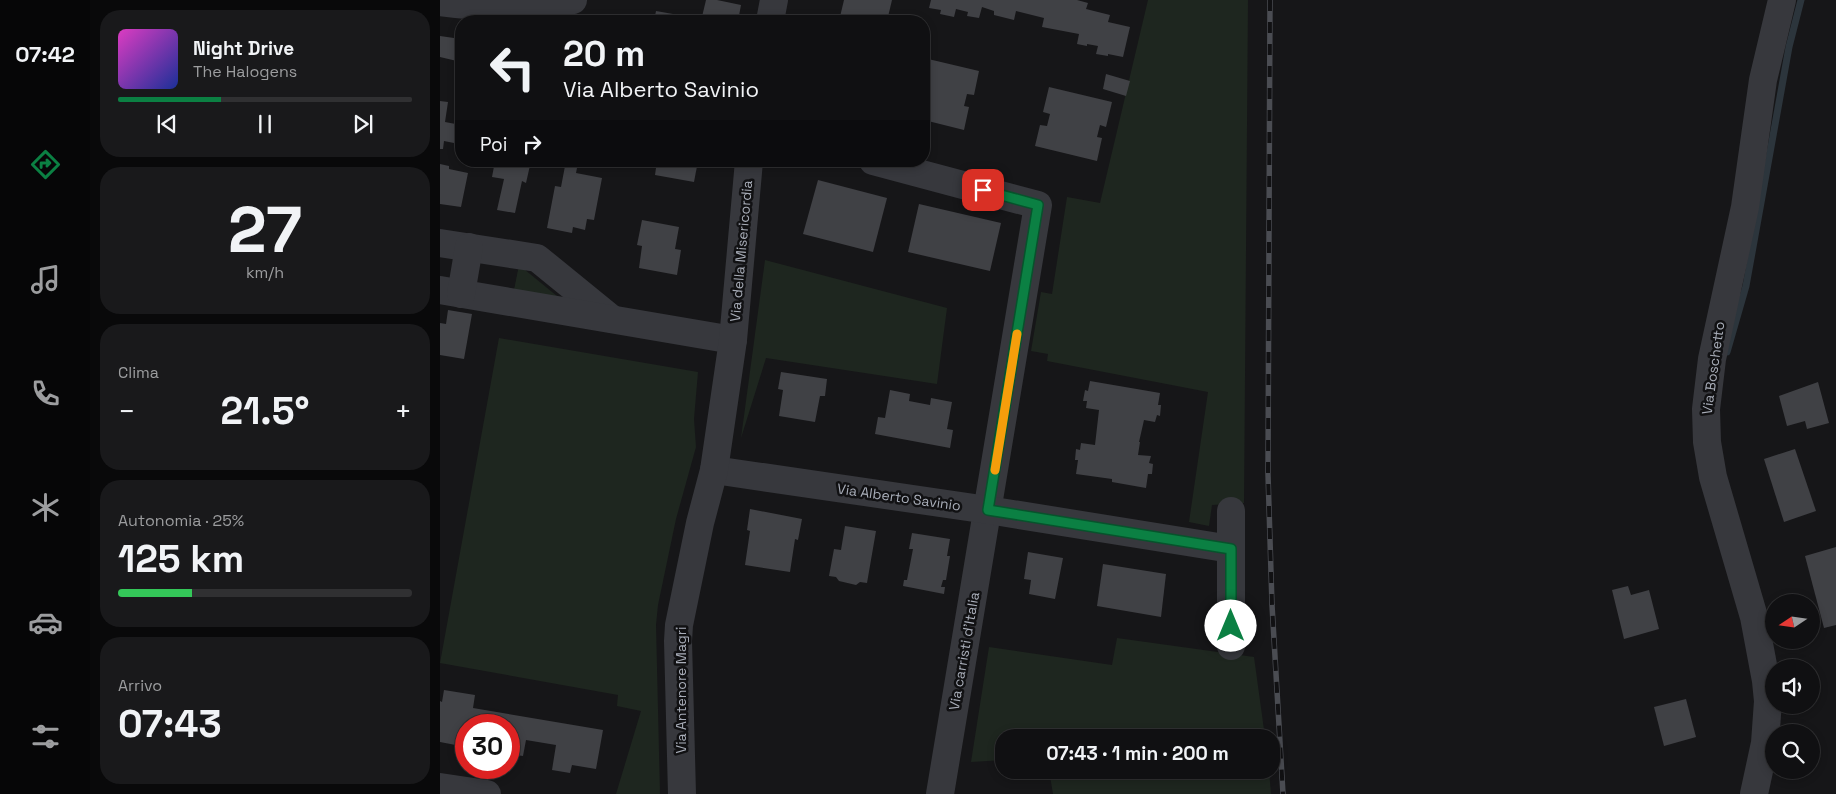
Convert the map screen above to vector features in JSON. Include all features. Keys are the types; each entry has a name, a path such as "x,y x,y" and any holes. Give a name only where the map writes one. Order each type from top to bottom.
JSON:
{"street":[{"path":"440,2 517,7 542,6 573,0"},
{"path":"771,15 774,0"},
{"name":"Via Boschetto","path":"1754,794 1765,736 1768,701 1766,681 1754,617 1713,477 1707,442 1706,409 1712,358 1745,207 1763,80 1782,0"},
{"name":"Via della Misericordia","path":"714,470 733,340 748,167"},
{"name":"Via carristi d'Italia","path":"896,167 1038,205 941,793"},
{"path":"440,243 538,258 613,320"},
{"name":"Via della Misericordia","path":"469,247 450,292 733,340"},
{"name":"Via Alberto Savinio","path":"714,470 988,510 1231,549"},
{"name":"Via Antenore Magri","path":"682,794 679,625 700,523 714,470"},
{"path":"1231,511 1231,646"},
{"path":"440,786 487,794"}],"shaded area":[{"path":"1148,0 1248,0 1244,503 1212,505 1209,526 1189,522 1208,392 1047,361 1048,354 1031,351 1041,292 1052,294 1067,197 1100,203"},
{"path":"765,260 947,308 937,384 766,358 741,438"},
{"path":"519,265 574,310 512,300"},
{"path":"499,338 698,372 694,419 696,447 676,519 658,605 656,625 660,794 616,794 641,711 617,706 618,695 440,663"},
{"path":"1117,638 1254,657 1264,729 995,729 995,761 971,762 989,647 1112,665"},
{"path":"1050,779 1270,779 1271,794 1053,794"}],"building":[{"path":"706,0 717,0 741,5 739,15 702,15"},
{"path":"844,0 892,0 888,15 840,15"},
{"path":"931,0 1077,0 1088,3 1086,9 1110,15 1108,22 1130,27 1123,57 1108,54 1108,56 1096,54 1098,46 1077,44 1079,34 1042,27 1044,18 1016,11 1014,20 994,15 994,11 982,7 979,18 967,16 968,12 956,9 954,17 940,14 941,10 929,8"},
{"path":"656,11 673,14 673,15 655,15"},
{"path":"440,36 455,38 455,61 440,57"},
{"path":"930,59 979,71 974,95 967,94 964,106 969,107 964,130 930,122"},
{"path":"1106,74 1130,81 1126,96 1103,89"},
{"path":"1049,87 1112,102 1106,127 1100,125 1097,137 1102,138 1097,161 1035,146 1040,125 1047,126 1050,114 1043,112"},
{"path":"440,101 448,102 445,122 455,124 455,143 444,141 443,149 440,149"},
{"path":"440,164 449,166 449,169 468,173 461,207 440,204"},
{"path":"494,167 530,167 526,183 522,181 515,213 497,210 504,179 492,177"},
{"path":"565,167 577,168 576,173 602,178 594,220 587,219 585,230 573,227 572,233 547,228 555,186 561,187"},
{"path":"656,167 697,167 694,182 655,175"},
{"path":"818,180 887,198 873,252 803,234"},
{"path":"919,204 1001,223 990,271 908,252"},
{"path":"642,220 679,227 675,249 681,250 677,275 639,268 642,246 637,245"},
{"path":"448,310 472,314 464,359 440,355 440,323 446,324"},
{"path":"781,372 827,379 825,396 820,396 815,422 779,416 783,390 778,389"},
{"path":"1090,381 1160,393 1158,405 1161,405 1160,416 1157,415 1155,422 1144,420 1139,442 1138,455 1151,456 1149,463 1153,464 1152,474 1148,474 1146,488 1112,482 1112,479 1076,474 1078,460 1075,460 1076,449 1080,450 1081,443 1095,445 1099,410 1086,408 1087,401 1083,401 1085,390 1088,391"},
{"path":"1818,382 1829,423 1807,429 1805,421 1787,426 1779,396"},
{"path":"890,390 910,394 909,401 930,405 931,398 952,402 947,429 953,430 950,448 875,434 878,417 885,418"},
{"path":"1795,449 1816,511 1784,522 1764,459"},
{"path":"750,509 802,519 798,540 795,539 790,572 745,565 750,531 747,530"},
{"path":"845,526 876,531 867,583 860,582 856,585 839,581 836,577 829,576 834,549 841,550"},
{"path":"912,533 950,539 947,556 950,556 946,580 943,580 941,587 945,587 944,594 903,586 904,580 907,580 913,549 909,549"},
{"path":"1836,547 1836,625 1824,628 1820,613 1820,594 1815,594 1805,556"},
{"path":"1028,552 1063,558 1055,599 1029,594 1031,580 1024,579"},
{"path":"1103,564 1166,574 1161,617 1097,606"},
{"path":"1628,586 1631,595 1649,590 1659,629 1624,639 1612,590"},
{"path":"444,690 475,695 473,708 508,714 455,714 455,745 440,742 440,701 442,702"},
{"path":"1686,699 1696,737 1664,746 1654,707"},
{"path":"520,716 603,730 596,769 572,765 570,773 552,770 556,745 526,740 523,756 520,756"}],"waterway":[{"path":"1727,352 1746,286 1789,47 1801,0"}],"railway":[{"path":"1270,0 1268,474 1272,605 1283,794"}],"slow traffic":[{"path":"995,470 1017,334"}],"route":[{"path":"983,190 1038,205 988,510 1231,549 1231,626"}]}
